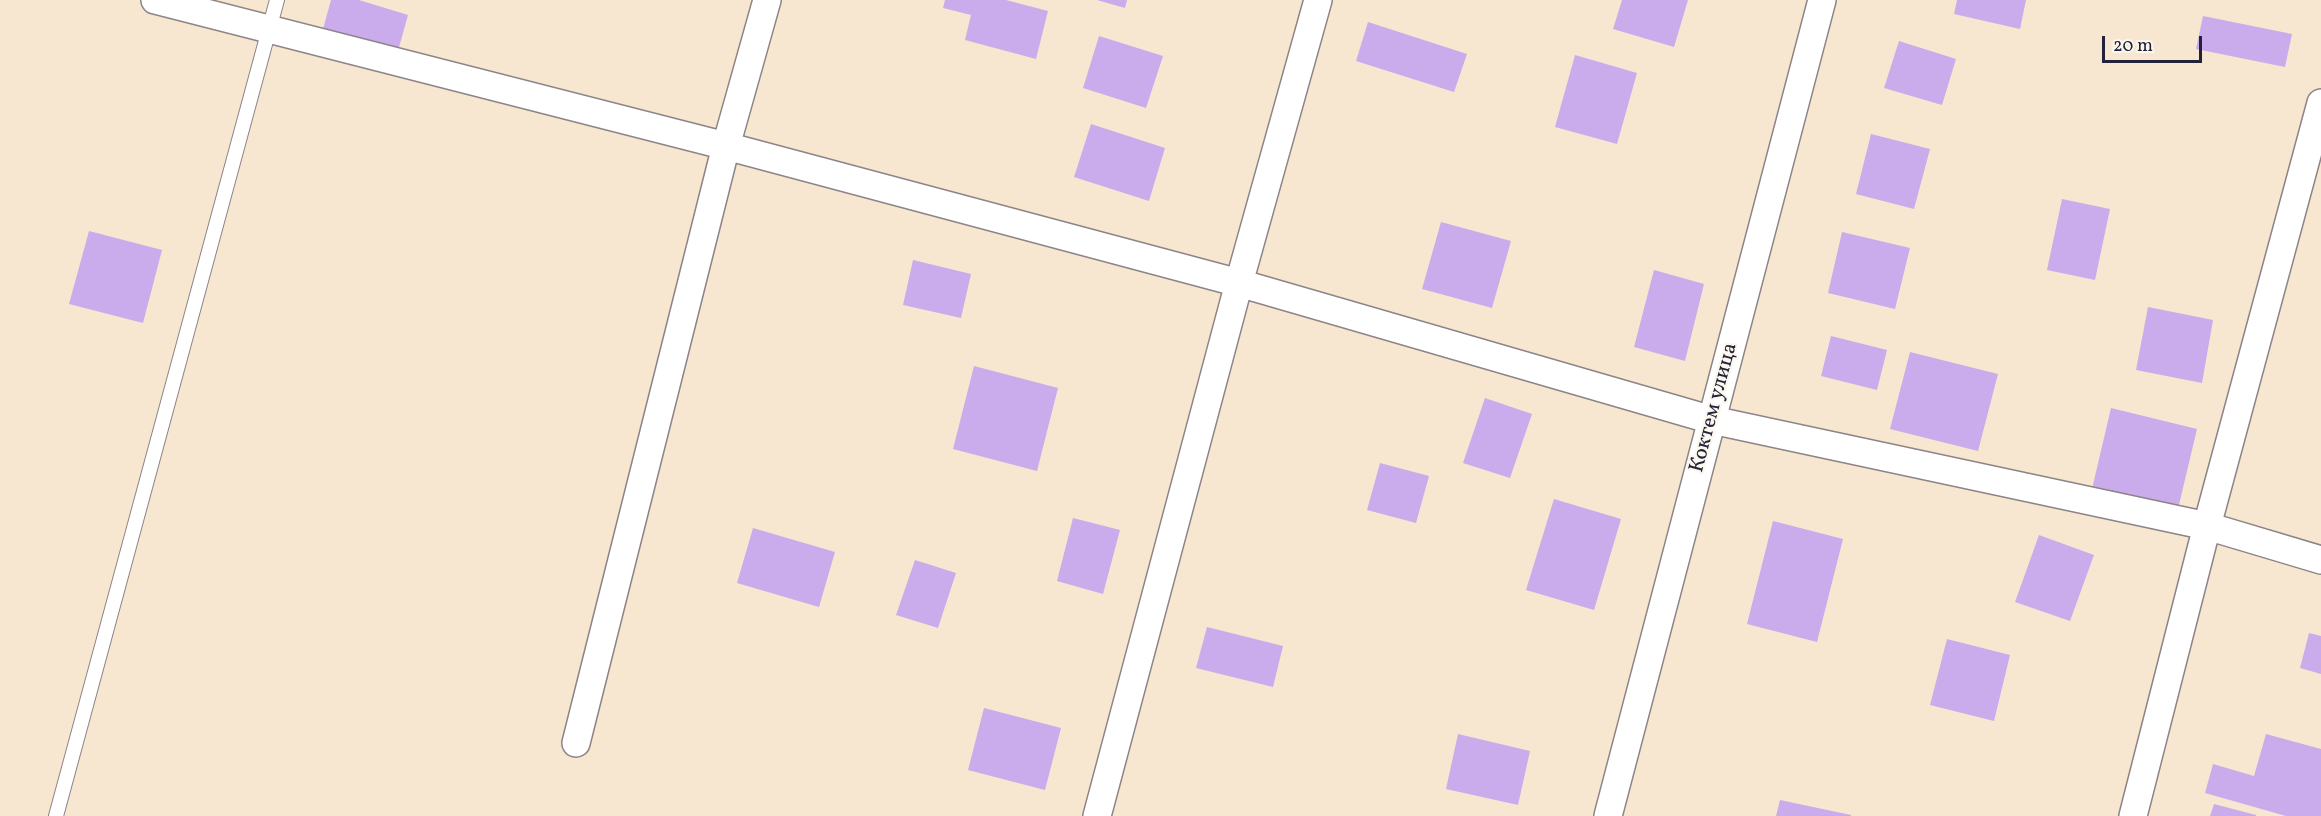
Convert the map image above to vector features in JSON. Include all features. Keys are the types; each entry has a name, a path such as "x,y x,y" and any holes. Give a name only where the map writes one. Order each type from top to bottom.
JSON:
{"street":[{"path":"155,0 726,146 1239,283 1712,420 2207,526 2321,560"},
{"path":"576,742 726,146 767,0"},
{"path":"1097,816 1239,283 1318,0"},
{"name":"Коктем улица","path":"1608,816 1822,0"},
{"path":"2133,816 2207,526 2321,103"}],"lane":[{"path":"56,816 276,0"}],"building":[{"path":"331,0 359,0 408,15 398,51 323,29"},
{"path":"945,0 1006,0 1048,11 1036,59 965,40 971,15 943,8"},
{"path":"1097,0 1127,0 1125,8"},
{"path":"1622,0 1688,0 1674,47 1613,29"},
{"path":"1957,0 2026,0 2020,29 1954,14"},
{"path":"2203,16 2292,34 2285,67 2196,49"},
{"path":"1368,22 1467,54 1454,92 1356,61"},
{"path":"1099,36 1163,56 1146,108 1083,88"},
{"path":"1899,41 1956,59 1942,105 1884,88"},
{"path":"1575,55 1637,73 1617,144 1555,127"},
{"path":"1091,124 1165,148 1149,201 1074,177"},
{"path":"1871,134 1930,149 1914,209 1856,194"},
{"path":"2062,199 2110,209 2095,280 2047,270"},
{"path":"1441,222 1511,241 1492,308 1422,289"},
{"path":"89,231 162,250 143,323 69,304"},
{"path":"1842,232 1910,248 1895,309 1828,293"},
{"path":"913,260 971,274 961,318 903,305"},
{"path":"1654,270 1704,284 1685,361 1634,347"},
{"path":"2148,307 2213,320 2202,383 2136,370"},
{"path":"1831,336 1887,350 1877,390 1821,376"},
{"path":"1910,352 1998,374 1978,451 1890,429"},
{"path":"974,366 1058,388 1037,471 953,449"},
{"path":"1485,398 1532,414 1510,478 1463,463"},
{"path":"2111,408 2197,429 2178,509 2092,489"},
{"path":"1380,463 1429,476 1416,523 1367,510"},
{"path":"1554,499 1621,519 1594,610 1526,590"},
{"path":"1073,518 1120,530 1103,594 1057,581"},
{"path":"1773,521 1843,539 1817,642 1747,624"},
{"path":"753,528 835,552 819,607 737,583"},
{"path":"2039,535 2094,555 2070,621 2015,602"},
{"path":"915,560 956,573 938,628 896,615"},
{"path":"1207,627 1283,646 1273,687 1196,668"},
{"path":"2309,633 2321,636 2321,674 2300,668"},
{"path":"1947,639 2010,655 1994,721 1930,705"},
{"path":"984,708 1061,728 1045,790 968,770"},
{"path":"1458,734 1530,751 1518,805 1446,789"},
{"path":"2266,734 2321,749 2321,816 2286,816 2205,793 2213,764 2254,776"},
{"path":"1780,800 1851,815 1851,816 1776,816"},
{"path":"2214,804 2256,815 2256,816 2210,816"}]}
